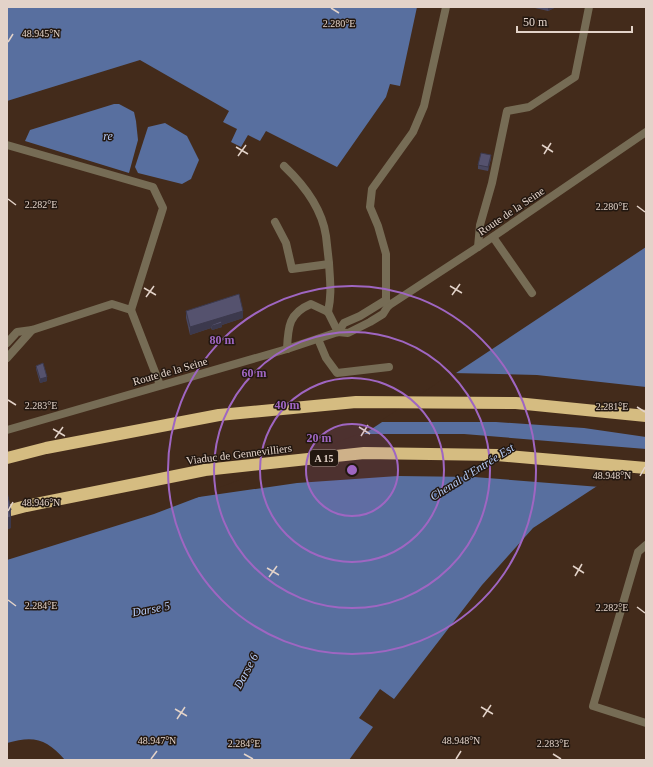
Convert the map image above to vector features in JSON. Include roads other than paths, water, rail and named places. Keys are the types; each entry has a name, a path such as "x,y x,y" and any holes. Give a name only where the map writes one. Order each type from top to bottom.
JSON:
{"highway":[{"path":"7,458 46,448 219,415 356,402 516,403 646,416"},
{"name":"Viaduc de Gennevilliers","path":"7,512 26,506 205,470 364,454 497,455 646,468"}],"street":[{"path":"387,303 386,254 378,226 370,207 372,189 413,132 424,106 446,7"},
{"path":"478,248 480,225 492,183 507,111 529,107 575,77 589,7"},
{"name":"Route de la Seine","path":"7,430 338,332 344,323 387,303 478,248 646,132"},
{"path":"7,145 153,187 163,208 131,310 160,385"},
{"path":"284,166 303,185 315,205 325,229 331,295 328,312 338,332"},
{"path":"275,222 286,243 292,270 329,264"},
{"path":"493,237 532,293"},
{"path":"7,343 17,332 32,330 112,304 131,310"},
{"path":"287,348 288,331 293,316 301,308 311,304 328,312"},
{"path":"7,358 32,330"},
{"path":"318,339 326,358 337,373 389,367"},
{"path":"646,545 638,552 593,706 646,723"}],"water":[{"path":"7,7 417,7 400,86 390,84 386,97 337,167 266,131 260,141 248,135 241,147 231,142 237,129 223,122 229,111 140,60 7,101"},
{"name":"re","path":"114,104 119,104 134,112 136,121 138,140 129,173 25,141 30,130"},
{"path":"165,123 187,136 199,160 191,179 182,184 138,173 135,167 148,127"},
{"path":"646,247 646,454 533,528 482,585 394,699 380,689 359,718 373,727 349,760 65,760 46,743 32,739 25,739 7,743 7,560 154,514 364,434"}],"water label":[{"name":"Chenal d'Entrée Est","path":"472,472"},
{"name":"Darse 5","path":"151,609"},
{"name":"Darse 6","path":"246,671"}]}
